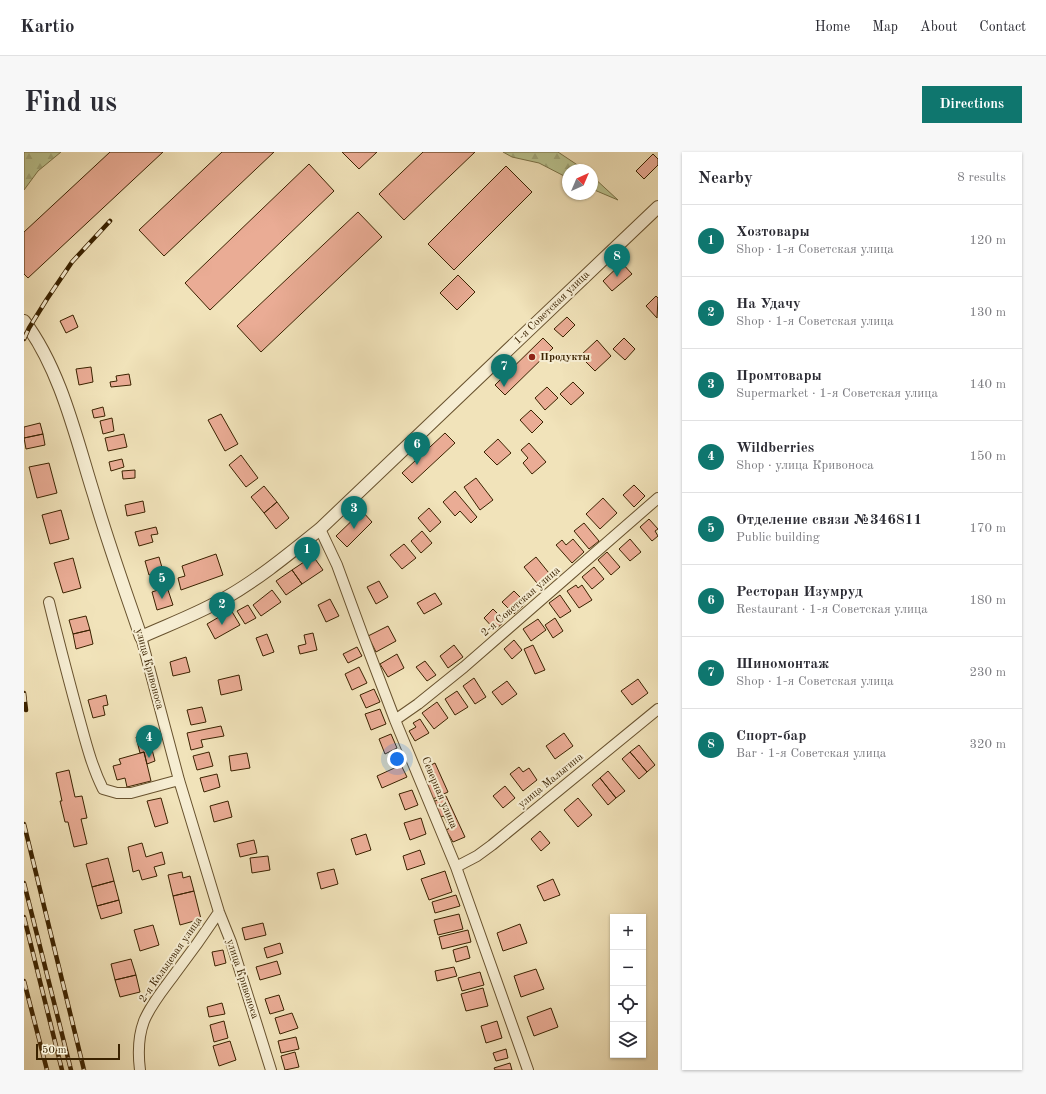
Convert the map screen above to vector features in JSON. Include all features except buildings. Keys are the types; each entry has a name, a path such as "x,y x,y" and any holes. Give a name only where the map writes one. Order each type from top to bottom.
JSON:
{"street":[{"name":"1-я Советская улица","path":"141,637 206,609 227,597 254,580 320,529 658,207"},
{"name":"улица Кривоноса","path":"24,321 34,335 48,361 64,400 100,516 141,637 179,780 219,912 231,942 271,1070"},
{"name":"2-я Советская улица","path":"395,720 418,704 464,667 658,498"},
{"name":"Северная улица","path":"320,529 337,565 395,720 456,867 528,1070"},
{"path":"49,602 89,753 103,789 118,793 131,793 179,780"},
{"name":"улица Малыгина","path":"456,867 477,856 492,845 658,709"},
{"name":"2-я Кольцевая улица","path":"140,1070 138,1056 139,1038 144,1022 152,1006 219,912"}],"green space":[{"path":"24,152 61,152 38,171 24,190"},
{"path":"503,152 558,152 576,164 562,164 562,175 539,163 512,157"},
{"path":"598,182 618,200 598,192"}],"railway":[{"path":"24,339 47,299 72,262 110,221"},
{"path":"24,693 26,710"},
{"path":"24,824 84,1070"},
{"path":"24,883 71,1070"},
{"path":"24,917 62,1070"},
{"path":"24,981 47,1070"}],"place":[{"name":"Спорт-бар","path":"617,277"},
{"name":"Продукты","path":"532,357"},
{"name":"Шиномонтаж","path":"504,387"},
{"name":"Ресторан Изумруд","path":"417,465"},
{"name":"Промтовары","path":"354,529"},
{"name":"Хозтовары","path":"307,570"},
{"name":"Отделение связи №346811","path":"162,599"},
{"name":"На Удачу","path":"222,625"},
{"name":"Wildberries","path":"149,758"}]}
